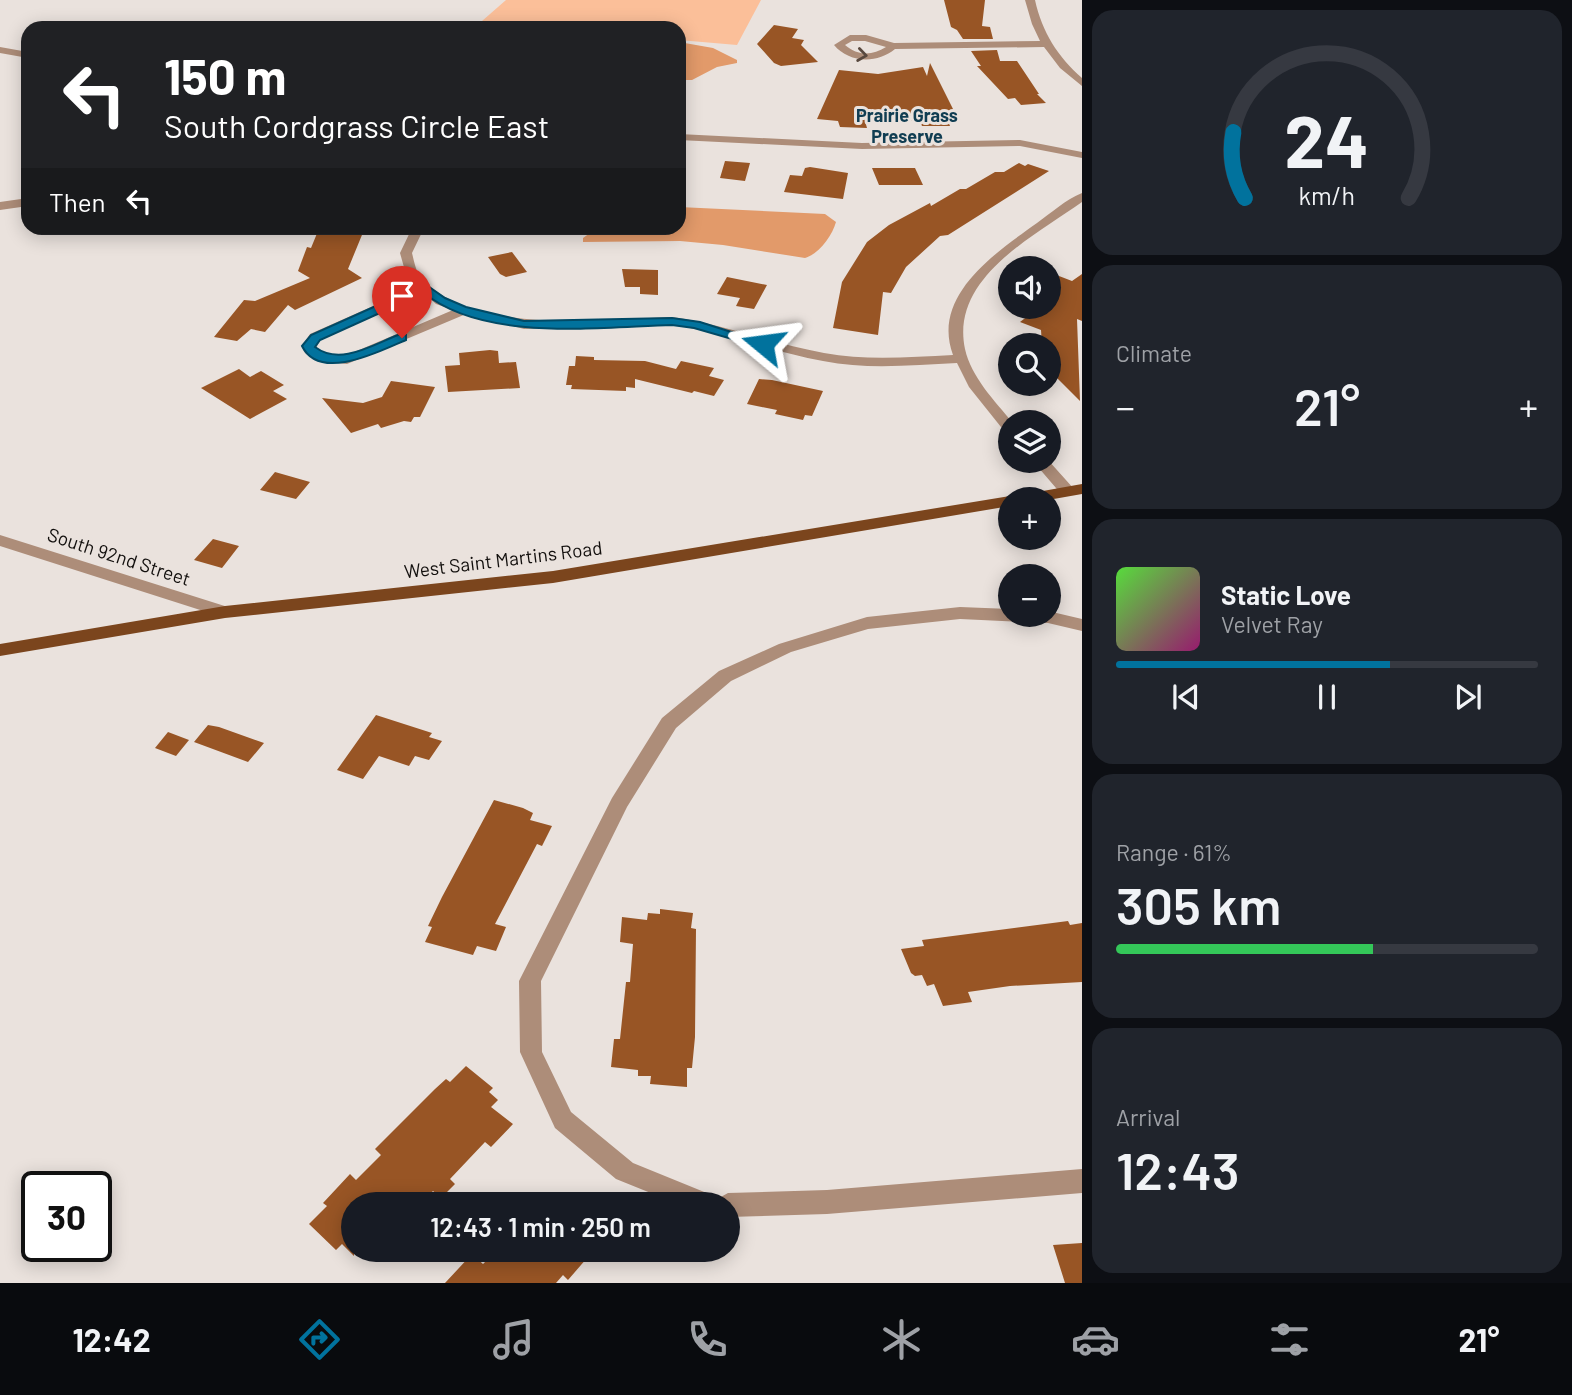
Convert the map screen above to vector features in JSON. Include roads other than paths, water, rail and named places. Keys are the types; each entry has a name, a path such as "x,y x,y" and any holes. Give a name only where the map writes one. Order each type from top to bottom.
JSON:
{"main road":[{"name":"West Saint Martins Road","path":"0,650 225,612 553,577 998,503"}],"street":[{"path":"1030,0 1033,16 1046,44 1082,83"},
{"path":"893,46 1046,44"},
{"path":"0,50 21,54"},
{"path":"686,137 862,146 1020,143 1082,155"},
{"path":"998,415 970,383 960,359 955,339 956,316 966,289 985,266 1082,197"},
{"path":"2,207 21,203"},
{"path":"415,235 406,253 413,278 425,288 441,300 465,310 524,325 684,323 827,358 878,363 960,359"},
{"path":"425,288 315,337 309,346 310,350 324,358 347,360 465,310"},
{"path":"1054,473 1075,491"},
{"name":"South 92nd Street","path":"0,540 225,612"},
{"path":"678,1192 625,1171 564,1120 531,1052 530,981 619,803 669,723 725,676 785,648 867,623 960,613 1048,617 1082,625"},
{"path":"740,1205 827,1202 1082,1181"}],"district":[{"name":"Prairie Grass Preserve","path":"907,125"}]}
